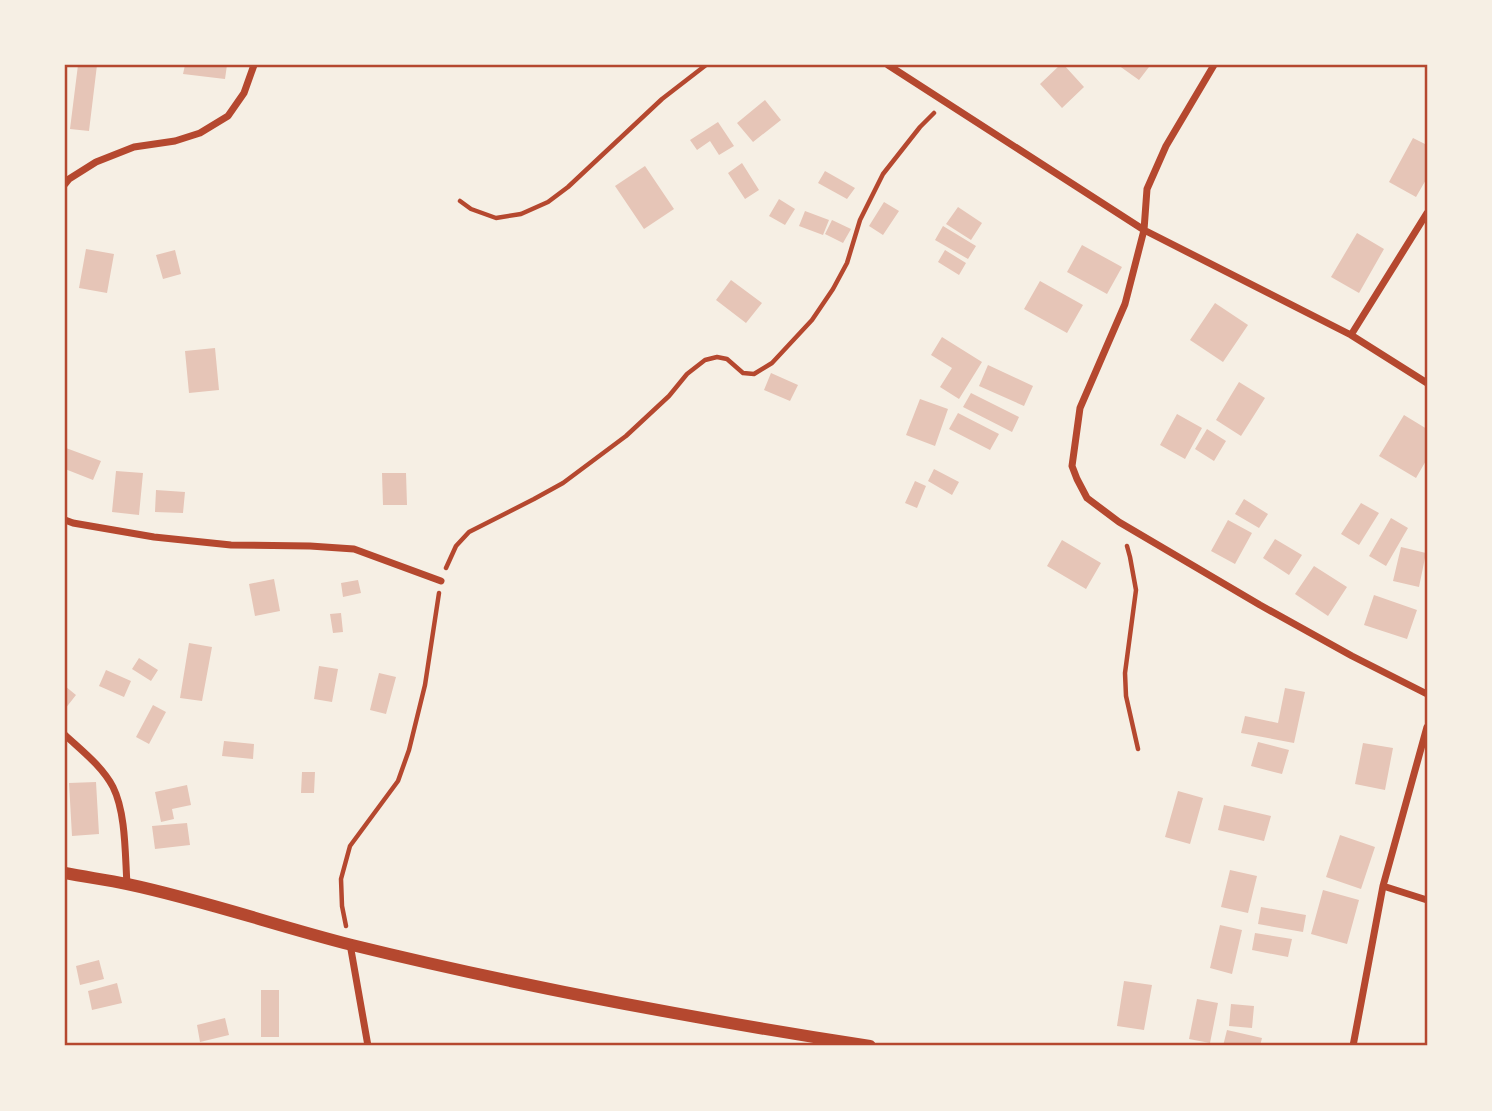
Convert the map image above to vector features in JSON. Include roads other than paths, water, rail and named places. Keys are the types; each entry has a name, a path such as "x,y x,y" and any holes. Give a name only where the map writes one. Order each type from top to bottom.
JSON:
{"street":[{"path":"65,184 96,162 134,147 175,141 200,132 228,116 244,93 254,65"},
{"path":"888,65 1144,230 1351,335 1427,383"},
{"path":"1213,65 1166,146 1147,189 1144,230 1125,304 1080,408 1072,466 1087,498 1119,522 1259,605 1427,694"},
{"path":"1351,335 1427,213"},
{"path":"65,520 154,537 231,545 310,545 354,550 441,581"},
{"path":"1353,1046 1383,886 1427,727"},
{"path":"65,735 97,766 113,787 120,810 127,884"},
{"path":"65,873 127,884 350,944 551,990 870,1046"},
{"path":"1383,886 1427,900"},
{"path":"350,944 368,1046"}]}
